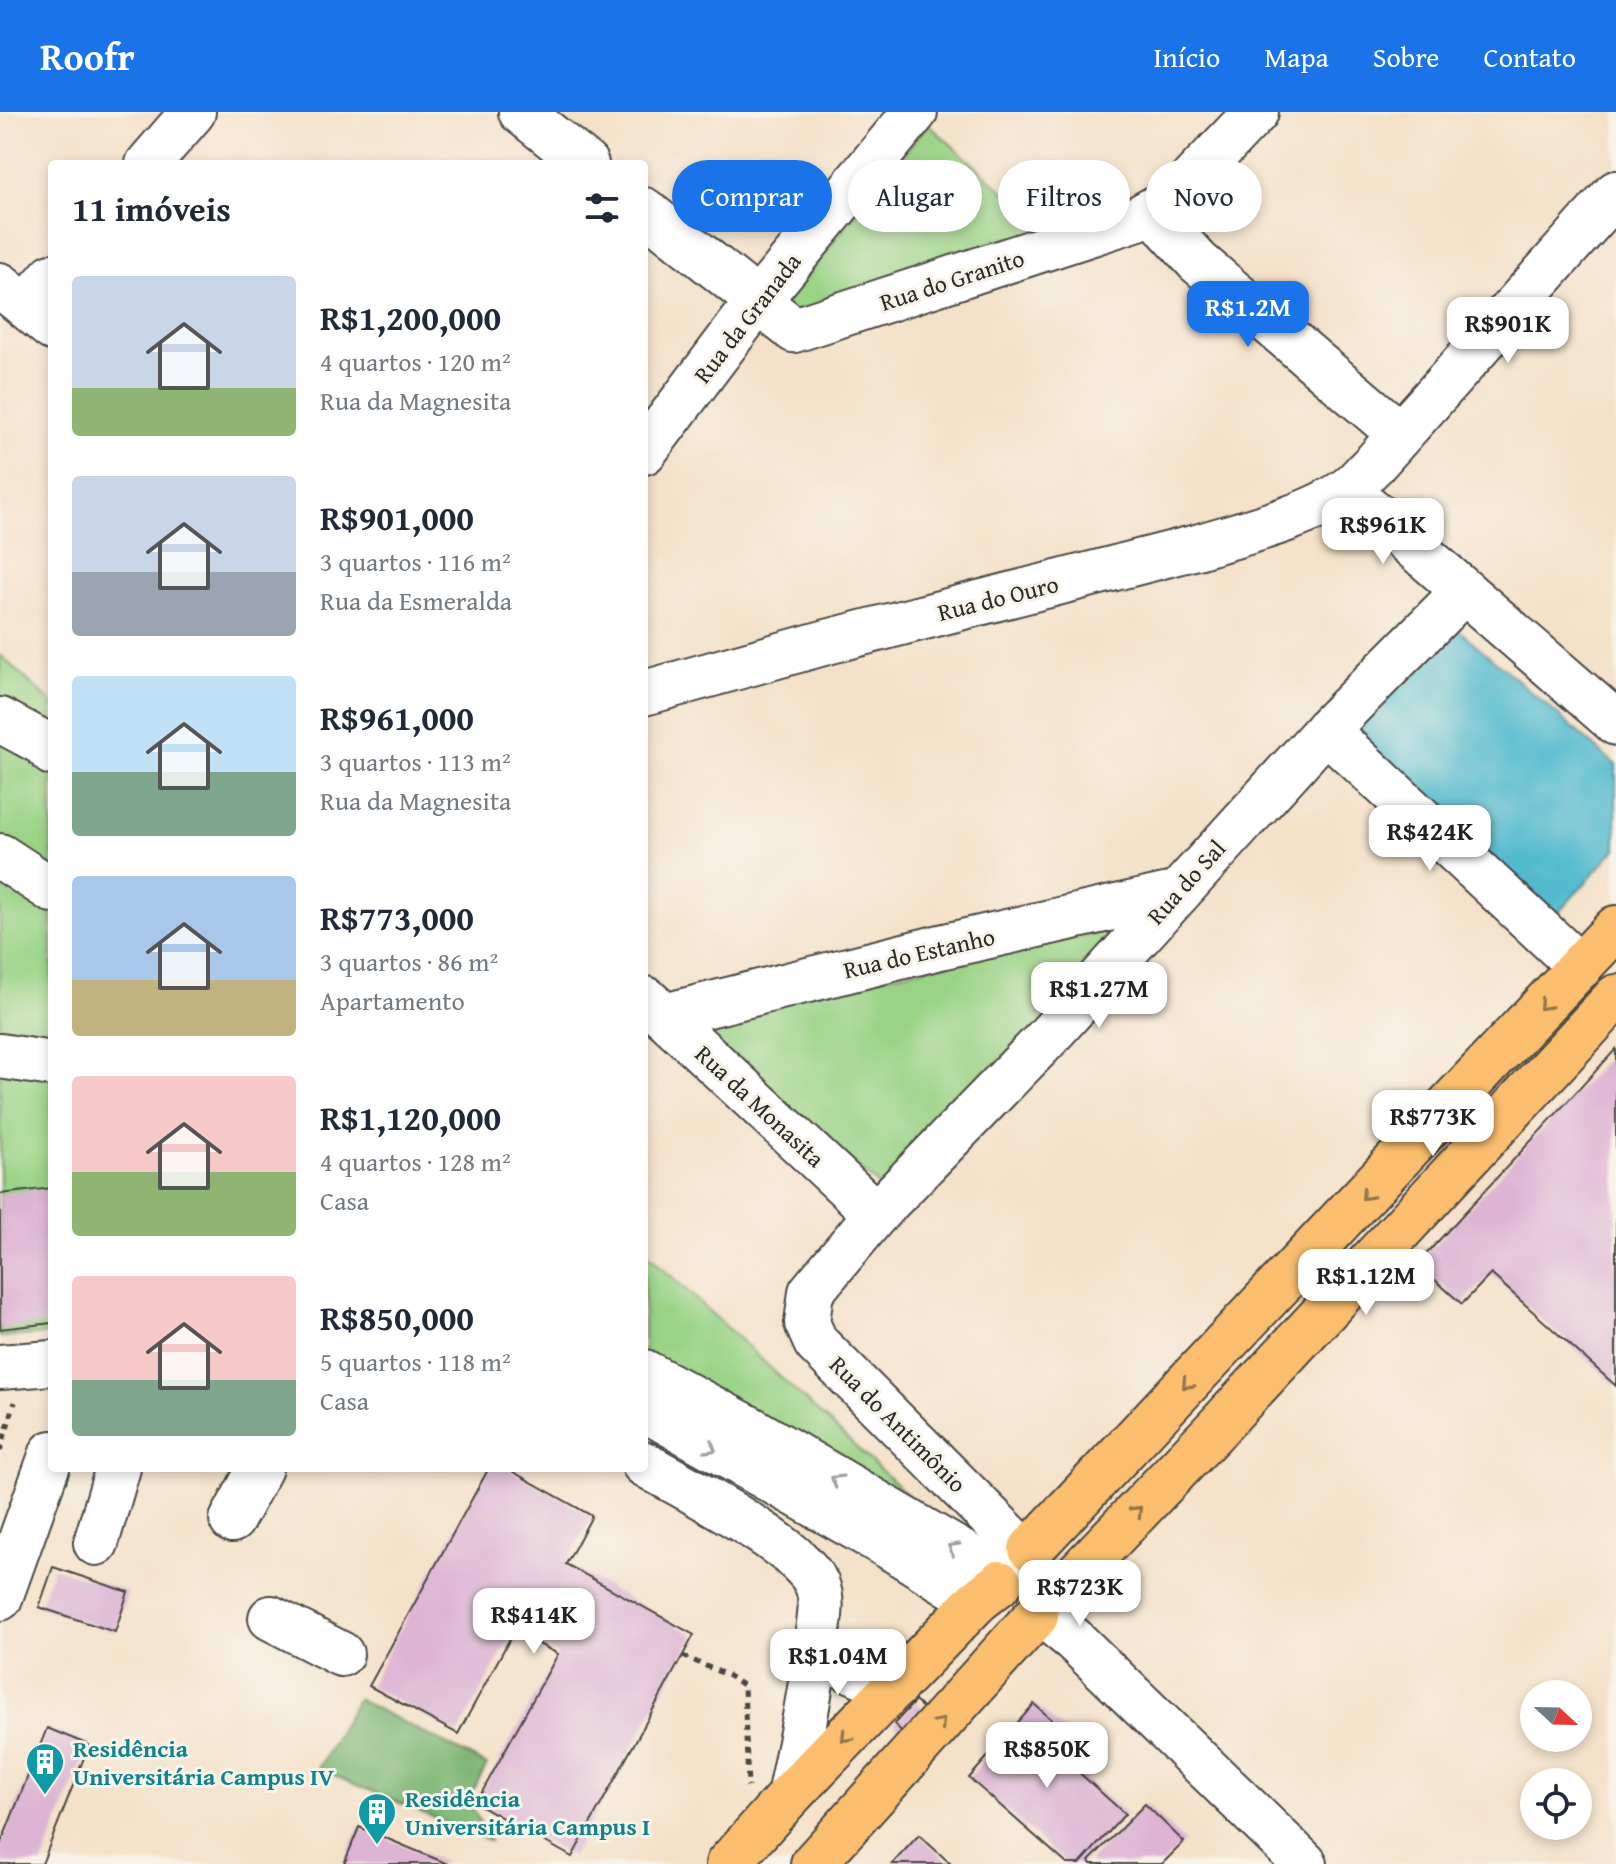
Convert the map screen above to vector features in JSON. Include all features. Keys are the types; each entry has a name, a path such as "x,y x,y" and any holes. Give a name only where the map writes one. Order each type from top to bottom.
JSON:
{"main road":[{"path":"728,1864 769,1798 896,1686 1007,1572 1616,928"},
{"path":"813,1864 1056,1611 1216,1429 1616,997"},
{"path":"1440,1116 1474,1150"},
{"path":"1007,1572 1041,1549 1055,1556 1064,1571 1056,1611"},
{"path":"1007,1572 1004,1601 1014,1611 1056,1611"}],"street":[{"path":"151,160 193,112"},
{"path":"521,112 581,160"},
{"name":"Rua da Granada","path":"648,447 758,301 915,112"},
{"name":"Rua do Granito","path":"1211,160 1256,112"},
{"path":"1616,193 1348,490 1616,723"},
{"path":"648,213 758,301"},
{"name":"Rua do Granito","path":"758,301 794,330 1124,224 1146,214"},
{"path":"1171,232 1198,262 1400,434"},
{"name":"Rua do Ouro","path":"648,692 827,642 1197,547 1296,514 1348,490"},
{"name":"Rua do Sal","path":"818,1282 876,1214 1044,1041 1174,894 1326,730 1463,592"},
{"path":"0,720 48,749"},
{"path":"1326,730 1580,967"},
{"path":"0,856 48,887"},
{"name":"Rua do Estanho","path":"654,1006 936,948 1174,894"},
{"name":"Rua da Monasita","path":"654,1006 876,1214"},
{"path":"0,1056 48,1063"},
{"name":"Rua do Antimônio","path":"818,1282 809,1298 807,1312 808,1329 816,1343 1007,1572"},
{"path":"8,1383 48,1365"},
{"path":"648,1374 1007,1572"},
{"path":"648,1411 888,1546 1007,1572"},
{"path":"0,1598 48,1464"},
{"path":"648,1466 777,1542 811,1574 820,1594 820,1619 803,1732 769,1798"},
{"path":"96,1543 117,1472"},
{"path":"232,1520 258,1472"},
{"path":"1056,1611 1305,1864"},
{"path":"271,1618 341,1654"},
{"path":"816,1650 842,1668 896,1686"}],"path":[{"path":"0,1451 8,1383"},
{"path":"683,1656 744,1686 769,1798"}],"green space":[{"path":"928,124 969,160 899,160"},
{"path":"982,172 998,186 998,232 1052,234 795,316 783,305 848,224 848,232 982,232"},
{"path":"0,655 48,699 48,1334 0,1337"},
{"path":"1140,924 886,1192 685,1017"},
{"path":"648,1255 940,1525 648,1428"},
{"path":"357,1699 487,1765 468,1800 490,1841 318,1769"}],"water":[{"path":"1451,623 1616,765 1616,849 1557,914 1345,730"}],"building":[{"path":"1616,1049 1616,1386 1491,1274 1462,1304 1417,1264"},
{"path":"48,1188 48,1323 0,1329 0,1194"},
{"path":"487,1472 513,1472 592,1516 566,1564 694,1635 572,1857 476,1803 558,1654 514,1631 458,1734 369,1686"},
{"path":"53,1567 128,1592 115,1632 39,1607"},
{"path":"915,1701 935,1719 913,1742 894,1724"},
{"path":"1034,1704 1067,1733 1053,1749 1125,1814 1080,1864 1067,1864 969,1778"},
{"name":"Residência Universitária Campus IV","path":"47,1728 89,1745 42,1864 0,1864 0,1846"},
{"path":"1145,1804 1184,1842 1162,1864 1091,1864 1089,1861"},
{"name":"Residência Universitária Campus I","path":"359,1827 448,1864 344,1864"},
{"path":"919,1835 951,1864 892,1864"}],"place":[{"name":"Residência Universitária Campus IV","path":"45,1796"},
{"name":"Residência Universitária Campus I","path":"377,1846"}]}
